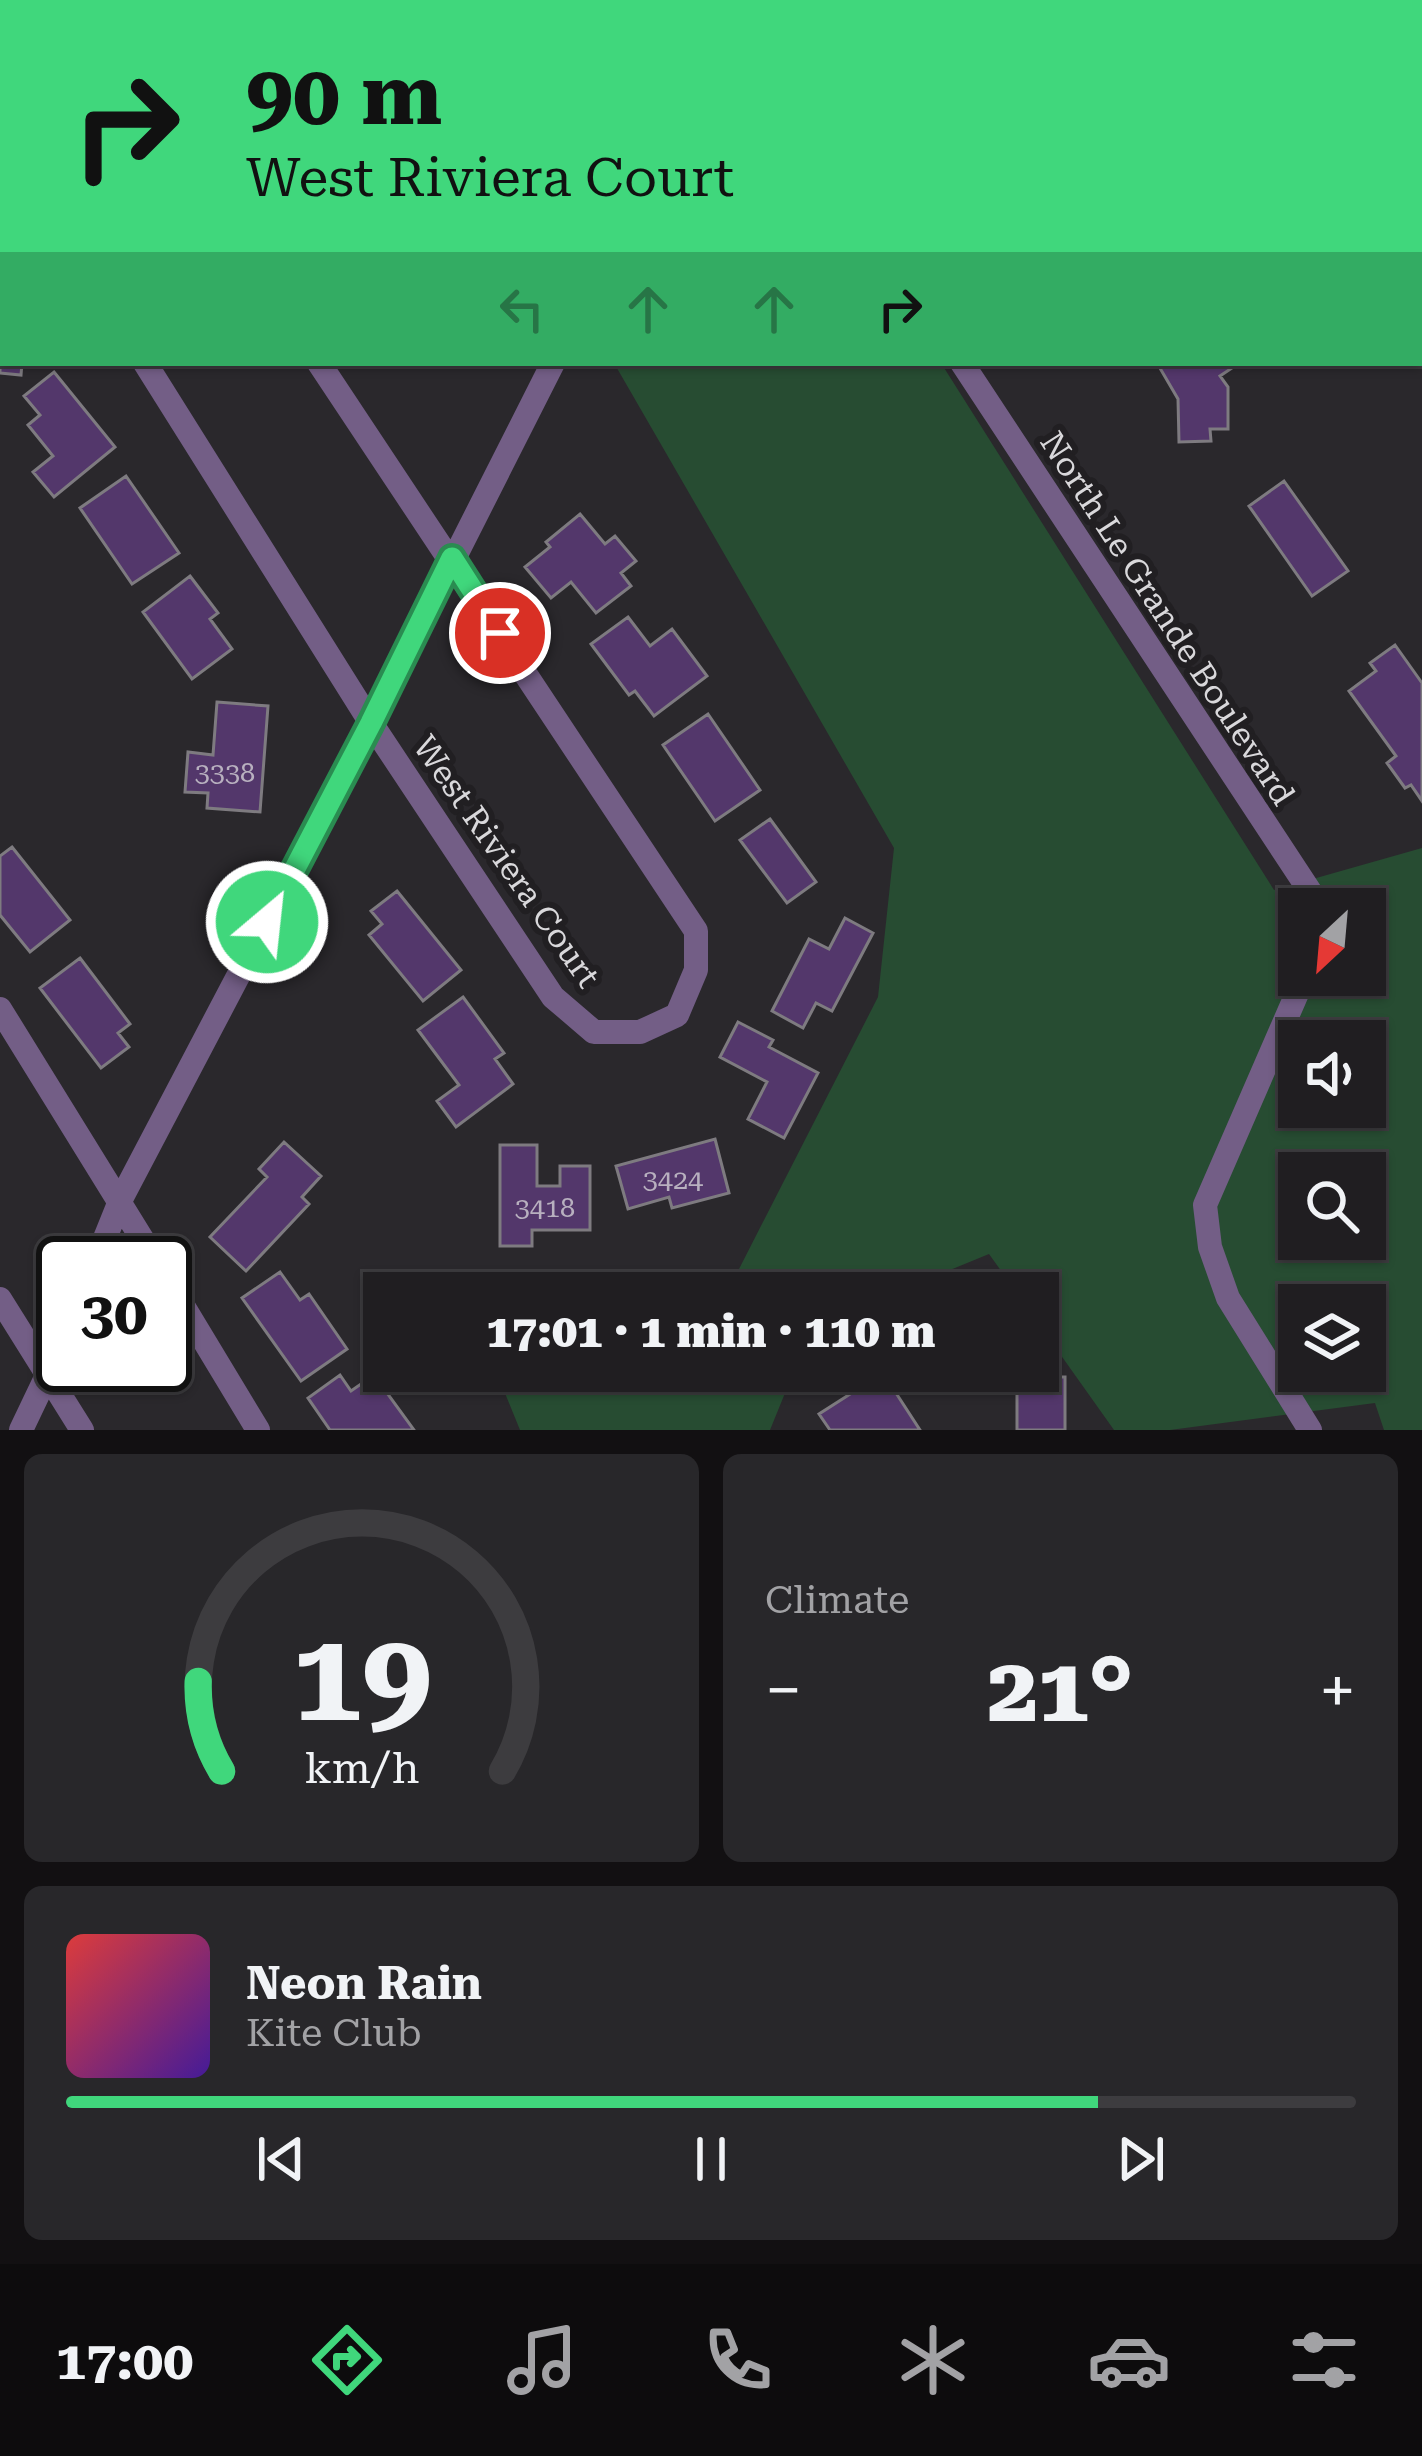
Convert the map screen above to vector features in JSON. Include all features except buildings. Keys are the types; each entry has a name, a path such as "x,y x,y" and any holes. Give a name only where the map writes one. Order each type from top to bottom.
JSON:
{"street":[{"name":"West Riviera Court","path":"147,366 371,723 553,998 594,1031 640,1032 677,1015 696,970 696,931 321,366"},
{"path":"106,1236 551,366"},
{"name":"North Le Grande Boulevard","path":"964,366 1308,888"},
{"path":"1296,996 1205,1205 1210,1246 1228,1298 1310,1430"},
{"path":"0,1009 141,1236"},
{"path":"0,1299 36,1353"},
{"path":"192,1321 258,1430"},
{"path":"21,1430 41,1392"},
{"path":"60,1392 82,1430"}],"green space":[{"path":"616,366 943,366 1274,890 1278,889 1278,996 1386,996 1386,888 1281,888 1422,848 1422,1430 1384,1430 1375,1403 1170,1430 1114,1430 1059,1353 1059,1272 1002,1272 989,1254 945,1272 732,1272 738,1271 878,997 894,848"},
{"path":"505,1392 785,1392 770,1430 520,1430"}],"route":[{"path":"267,922 452,558 500,633"}]}
